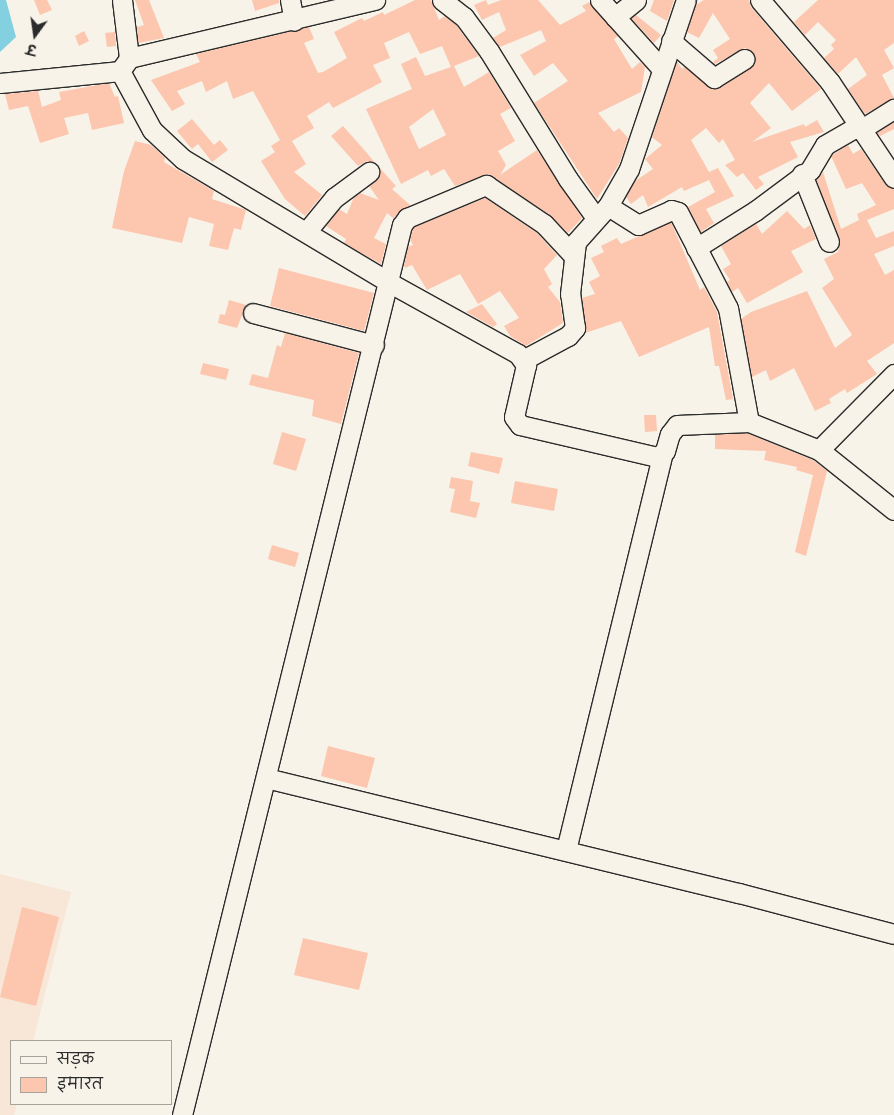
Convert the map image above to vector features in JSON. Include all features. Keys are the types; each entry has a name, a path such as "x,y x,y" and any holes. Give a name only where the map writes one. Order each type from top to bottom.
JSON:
{"street":[{"path":"122,0 125,64 152,130 170,149 390,283 523,360"},
{"path":"290,0 294,20"},
{"path":"0,83 125,64 375,0"},
{"path":"442,0 464,17 489,51 568,179 602,212 638,224 675,210 733,323 749,422"},
{"path":"600,0 662,69"},
{"path":"615,17 636,0"},
{"path":"523,360 573,333 575,321 570,302 573,255 576,242 602,212 629,169 686,0"},
{"path":"760,0 830,82 894,178"},
{"path":"671,41 714,78 745,59"},
{"path":"696,248 740,222 814,166 822,148 894,109"},
{"path":"307,231 334,198 370,172"},
{"path":"802,174 829,242"},
{"path":"182,1115 404,221 486,185 544,224 573,255"},
{"path":"252,312 374,345"},
{"path":"523,360 525,374 514,417 516,424 653,457 662,455"},
{"path":"819,450 894,374"},
{"path":"566,850 662,455 670,434 677,425 749,422 819,450 894,510"},
{"path":"266,778 566,850 894,934"}],"shaded area":[{"path":"0,874 71,892 33,1040 10,1040 10,1105 17,1105 14,1115 0,1115"}],"water":[{"path":"0,0 6,0 16,37 0,52"}],"building":[{"path":"34,0 47,0 52,10 40,15"},
{"path":"135,0 149,0 164,38 138,43 137,27 144,25"},
{"path":"252,0 279,0 279,3 255,11"},
{"path":"415,0 431,0 439,20 445,16 456,25 479,56 454,66 464,87 489,72 511,108 500,114 515,141 498,151 506,165 500,175 537,150 582,218 568,233 550,215 488,174 455,186 444,169 431,176 428,170 401,184 366,109 412,89 401,64 416,57 425,76 451,67 442,46 420,54 409,32 384,43 390,58 373,65 382,82 333,108 329,102 307,116 314,128 292,141 306,164 294,172 322,195 305,216 285,199 261,161 275,152 271,146 280,140 253,91 233,99 227,81 206,92 202,81 177,91 185,104 172,111 151,80 200,62 196,54 309,27 314,39 304,43 318,73 323,72 347,58 334,32 362,18 364,21 383,12 384,15","holes":["433,109 446,135 419,149 409,127"]},
{"path":"486,0 488,5 501,0 538,0 560,25 586,11 582,6 589,2 618,36 614,39 632,69 640,62 645,67 641,92 598,113 614,132 619,128 628,138 619,164 597,199 534,103 568,81 553,63 534,76 520,55 546,41 541,30 500,47 493,38 506,30 499,12 482,20 474,5"},
{"path":"654,0 674,0 667,21 650,11"},
{"path":"704,0 749,0 751,7 821,89 792,111 769,83 750,103 771,128 752,142 804,124 805,127 817,120 824,132 790,142 798,157 758,177 764,184 756,190 743,173 737,177 725,165 735,160 723,139 719,143 706,128 691,140 709,172 718,168 734,196 706,209 714,223 701,232 688,207 715,192 709,180 684,191 682,187 648,207 643,195 631,204 626,197 635,181 653,169 645,159 662,145 652,137 677,61 682,69 684,67 714,89 755,64 754,53 745,48 715,64 713,62 718,58 713,50 730,39 713,13 699,38 687,32 696,5"},
{"path":"818,0 894,0 894,43 884,50 894,68 882,75 894,98 865,114 848,89 867,75 856,57 838,74 824,58 834,49 831,45 836,40 818,22 805,35 794,22"},
{"path":"636,15 661,35 654,43 631,18"},
{"path":"84,31 89,41 79,46 75,36"},
{"path":"115,32 116,46 107,47 105,33"},
{"path":"109,83 115,97 118,96 124,123 92,130 88,113 64,118 69,134 40,143 28,106 9,110 5,94 38,91 42,107 61,100 59,92"},
{"path":"192,119 214,145 220,140 228,150 212,162 198,144 192,149 177,131"},
{"path":"894,122 894,129 880,136 877,133"},
{"path":"343,126 376,164 367,161 358,166 331,136"},
{"path":"135,141 151,145 165,158 164,162 214,191 212,199 246,210 241,230 234,228 228,250 209,246 214,224 189,217 182,243 112,228 124,171"},
{"path":"848,145 853,154 861,149 885,184 894,189 894,209 867,220 876,238 894,231 894,246 874,254 885,275 894,270 894,343 867,361 877,374 847,393 845,389 829,399 831,403 815,411 794,368 770,381 766,370 752,377 741,319 751,312 807,291 835,348 852,335 822,288 834,279 824,259 838,252 840,243 816,179 823,172 841,229 859,220 857,214 876,205 862,183 846,189 831,156"},
{"path":"378,166 396,186 392,189 410,205 393,218 387,213 374,238 386,244 381,264 344,243 346,239 326,226 339,209 347,214 354,197 360,193 379,200 369,186 379,177"},
{"path":"485,198 537,233 557,255 544,269 552,284 548,287 560,302 563,323 526,346 510,336 504,326 519,318 500,291 478,304 460,274 427,290 412,265 405,268 404,265 408,247 413,245 410,239 414,227"},
{"path":"787,211 804,229 810,225 816,239 791,251 803,272 747,303 738,288 732,292 727,282 730,280 723,269 731,264 721,246 756,224 762,234"},
{"path":"671,222 700,290 704,287 717,312 733,399 726,400 719,366 715,366 709,327 639,357 621,321 585,333 582,298 595,294 589,282 600,276 591,258 604,252 601,246 617,238 621,244"},
{"path":"279,268 374,293 364,331 270,306"},
{"path":"229,300 246,305 237,328 218,323 220,314 225,315"},
{"path":"482,304 497,324 493,327 466,312"},
{"path":"285,333 359,353 341,424 312,416 314,400 249,385 252,374 268,378 277,345 281,347"},
{"path":"203,363 229,369 226,380 200,374"},
{"path":"644,415 656,415 657,431 645,432"},
{"path":"282,432 306,439 296,471 273,464"},
{"path":"747,433 813,460 827,471 806,556 795,552 813,475 796,470 797,467 764,460 766,451 715,449 715,435"},
{"path":"471,452 503,458 499,474 468,466"},
{"path":"451,477 473,481 470,501 480,503 476,518 450,512 455,489 449,488"},
{"path":"515,481 558,489 554,511 511,503"},
{"path":"272,545 299,553 295,567 268,559"},
{"path":"328,746 375,758 367,788 321,776"},
{"path":"22,907 59,917 36,1006 0,997"},
{"path":"303,938 368,953 359,990 294,975"}]}
